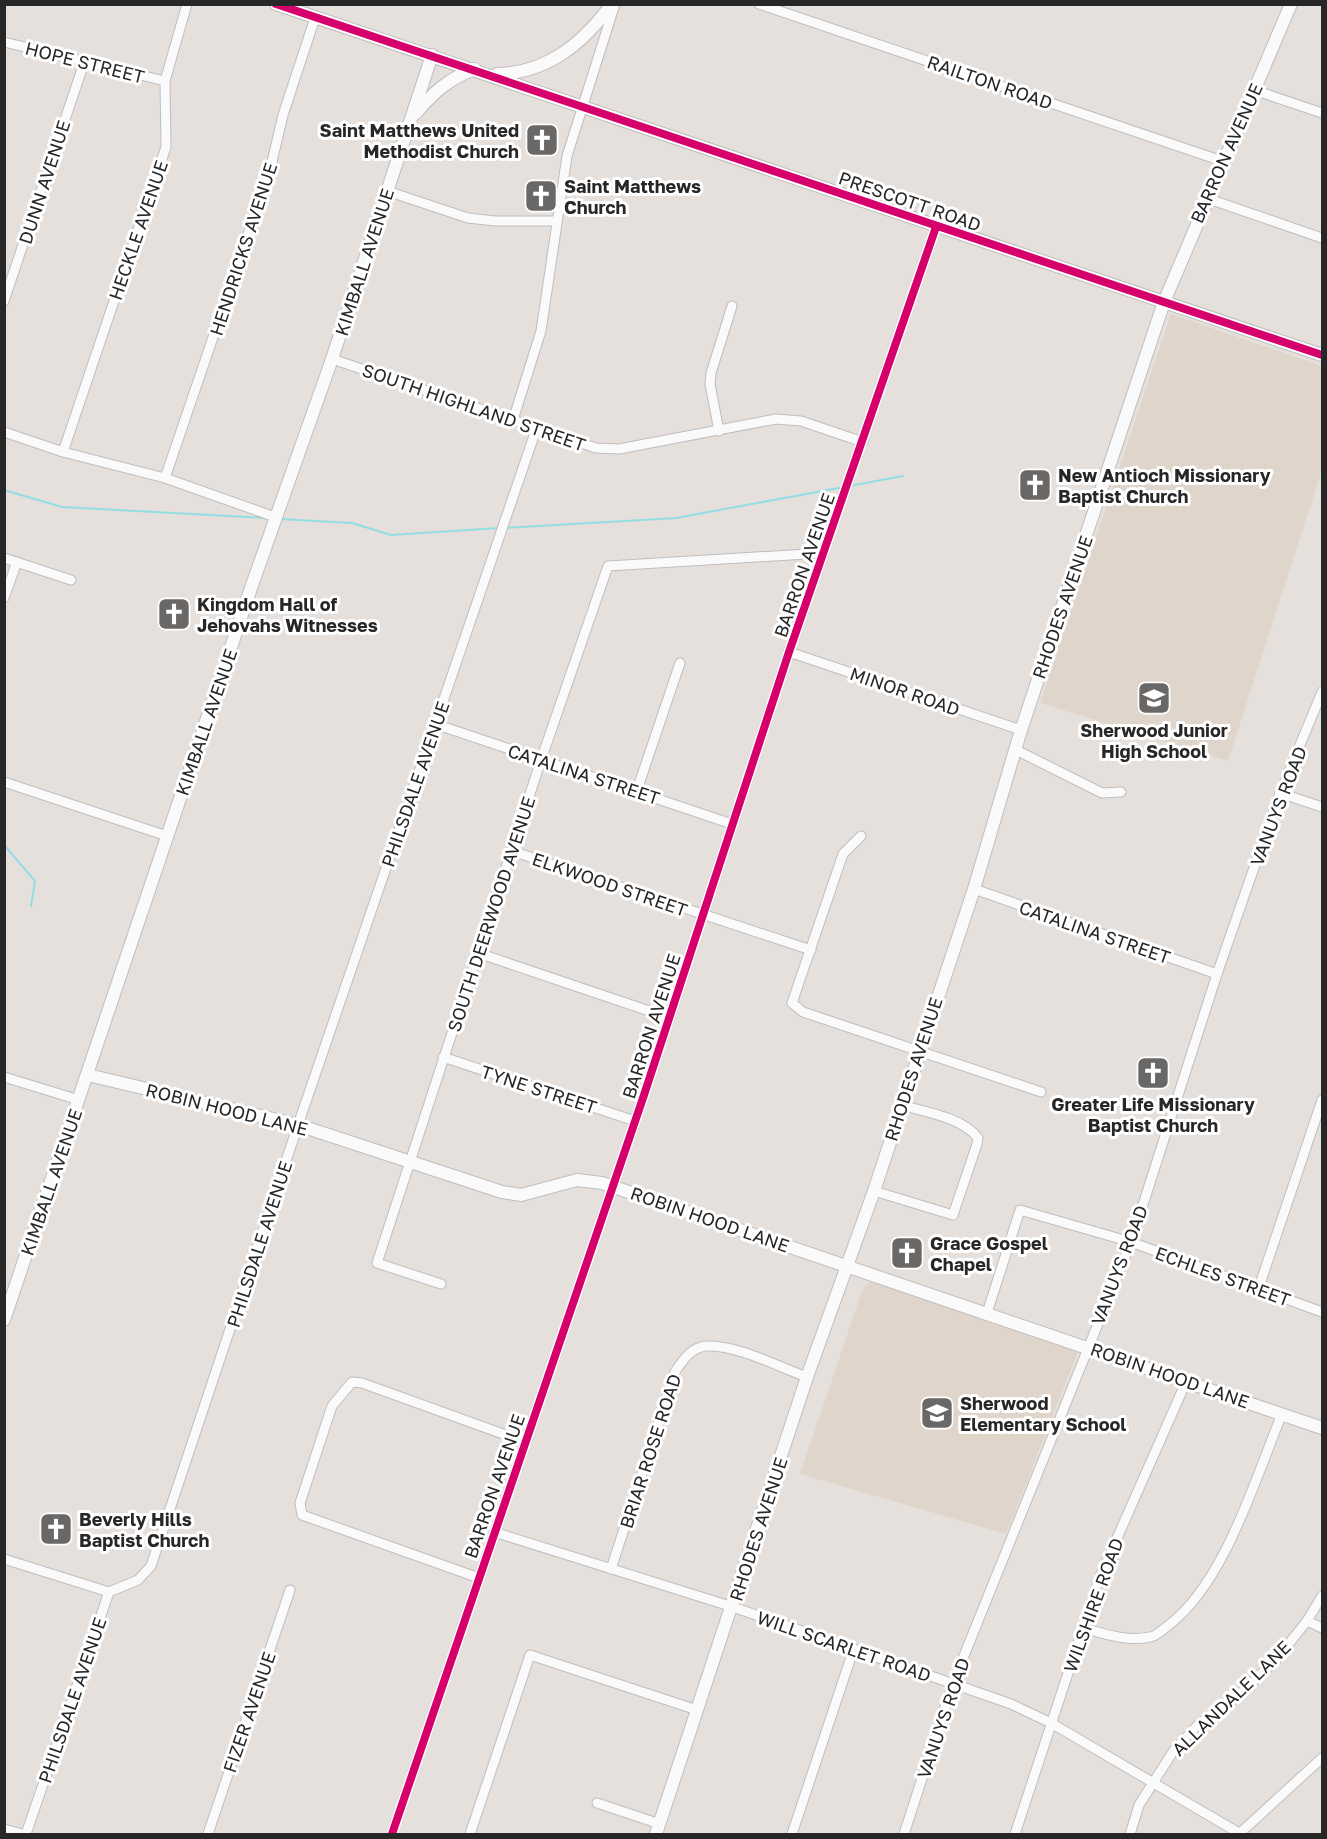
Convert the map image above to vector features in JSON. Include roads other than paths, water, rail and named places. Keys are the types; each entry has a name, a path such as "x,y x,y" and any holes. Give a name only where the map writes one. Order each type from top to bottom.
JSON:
{"main road":[{"path":"276,4 432,55"},
{"path":"488,74 514,73 534,68 565,53 590,32 613,4"},
{"name":"BARRON AVENUE","path":"1164,302 1206,198 1291,4"},
{"name":"PRESCOTT ROAD","path":"432,55 936,227 1323,355"},
{"name":"KIMBALL AVENUE","path":"4,1320 275,517 332,359 432,55"},
{"path":"413,116 441,86 459,74 475,69"},
{"name":"RHODES AVENUE","path":"658,1829 807,1377 874,1191 974,889 1021,730 1164,302"},
{"name":"ROBIN HOOD LANE","path":"88,1075 298,1125 502,1192 521,1195 577,1180 613,1186 1323,1428"}],"street":[{"name":"HECKLE AVENUE","path":"63,452 166,147 165,81 187,4"},
{"path":"513,420 541,331 555,221 567,156 613,4"},
{"name":"RAILTON ROAD","path":"759,4 1222,161"},
{"name":"HENDRICKS AVENUE","path":"165,478 270,170 283,116 315,18"},
{"name":"HOPE STREET","path":"4,42 165,81"},
{"name":"DUNN AVENUE","path":"4,301 84,63"},
{"path":"1254,90 1323,113"},
{"path":"387,191 468,218 495,221 555,221"},
{"path":"1206,198 1323,238"},
{"name":"BARRON AVENUE","path":"392,1834 670,1018 789,652 936,227"},
{"path":"719,430 710,384 711,372 732,306"},
{"name":"SOUTH HIGHLAND STREET","path":"332,359 596,448 619,449 776,419 792,420 862,442"},
{"name":"PHILSDALE AVENUE","path":"24,1834 109,1592 138,1580 152,1566 298,1125 537,427"},
{"path":"4,432 63,452 165,478 275,517"},
{"name":"SOUTH DEERWOOD AVENUE","path":"441,1284 377,1263 541,760 608,566 824,553"},
{"path":"4,558 71,580"},
{"path":"4,598 16,562"},
{"name":"MINOR ROAD","path":"789,652 1021,730"},
{"path":"637,790 680,663"},
{"name":"VANUYS ROAD","path":"904,1834 953,1683 1131,1242 1217,974 1280,793 1323,692"},
{"name":"CATALINA STREET","path":"435,724 637,790 732,824"},
{"path":"1016,750 1102,793 1121,792"},
{"path":"4,782 167,836"},
{"path":"1280,793 1323,807"},
{"path":"861,836 843,854 792,1003 803,1012 1041,1092"},
{"name":"ELKWOOD STREET","path":"512,851 811,950"},
{"name":"CATALINA STREET","path":"974,889 1217,974"},
{"path":"478,953 670,1018"},
{"name":"TYNE STREET","path":"443,1057 635,1121"},
{"path":"4,1077 79,1100"},
{"path":"1258,1290 1323,1100"},
{"path":"874,1191 953,1215 978,1140 975,1134 950,1119 901,1104"},
{"name":"ECHLES STREET","path":"987,1313 1020,1210 1131,1242 1323,1312"},
{"name":"BRIAR ROSE ROAD","path":"611,1569 675,1372 686,1354 705,1346 729,1348 807,1377"},
{"path":"479,1578 302,1515 300,1503 332,1406 351,1382 525,1442"},
{"name":"WILSHIRE ROAD","path":"1015,1834 1099,1579 1186,1382"},
{"path":"1083,1628 1124,1640 1152,1637 1174,1621 1200,1594 1219,1565 1282,1414"},
{"name":"WILL SCARLET ROAD","path":"494,1532 733,1607 853,1651 953,1683 1051,1723 1239,1834"},
{"path":"4,1559 109,1592"},
{"name":"FIZER AVENUE","path":"208,1834 290,1590"},
{"name":"ALLANDALE LANE","path":"1130,1834 1139,1805 1152,1781 1174,1750 1197,1725 1235,1698 1275,1661 1307,1621 1323,1596"},
{"path":"1307,1621 1323,1628"},
{"path":"792,1834 853,1651"},
{"path":"470,1834 530,1655 697,1710"},
{"path":"1239,1834 1323,1758"},
{"path":"597,1803 658,1829"},
{"path":"4,1829 24,1834"}],"waterway":[{"path":"849,486 903,476"},
{"path":"504,528 676,518 844,487"},
{"path":"4,490 62,507 267,518"},
{"path":"279,519 352,523 391,535 499,528"},
{"path":"4,845 35,881 31,906"}],"place":[{"name":"Saint Matthews United Methodist Church","path":"542,140"},
{"name":"Saint Matthews Church","path":"541,196"},
{"name":"New Antioch Missionary Baptist Church","path":"1035,485"},
{"name":"Kingdom Hall of Jehovahs Witnesses","path":"174,614"},
{"name":"Sherwood Junior High School","path":"1154,698"},
{"name":"Greater Life Missionary Baptist Church","path":"1153,1073"},
{"name":"Grace Gospel Chapel","path":"907,1253"},
{"name":"Sherwood Elementary School","path":"937,1413"},
{"name":"Beverly Hills Baptist Church","path":"56,1529"}]}
